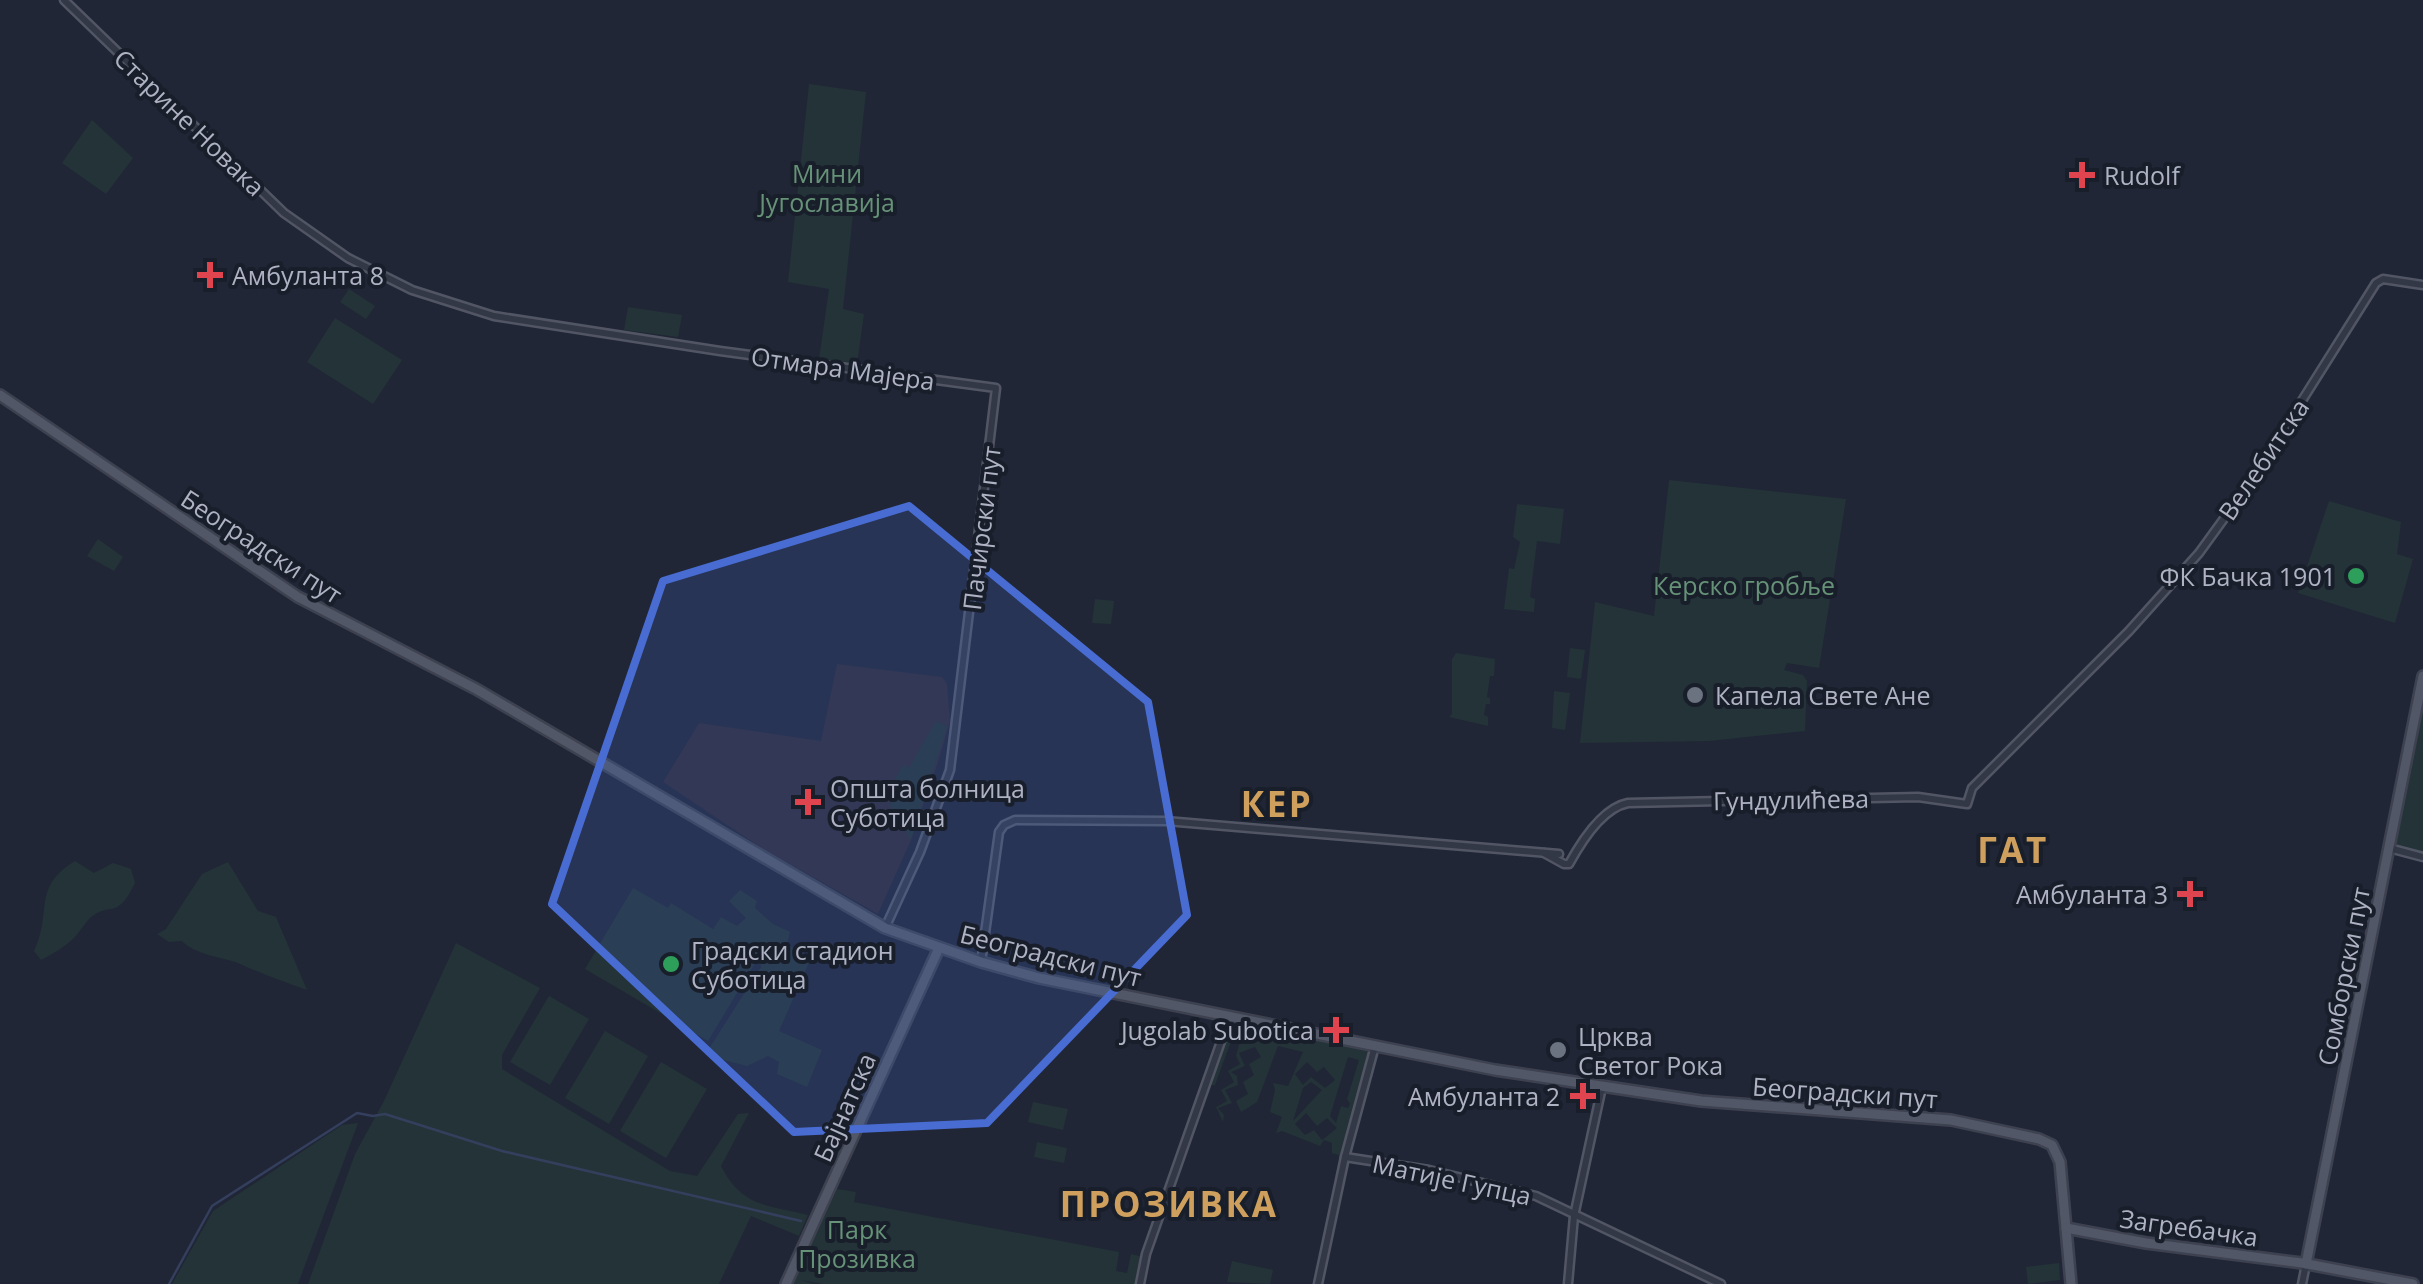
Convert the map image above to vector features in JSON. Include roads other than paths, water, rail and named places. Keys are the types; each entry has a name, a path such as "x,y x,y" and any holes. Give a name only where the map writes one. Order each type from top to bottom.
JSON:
{"main road":[{"name":"Београдски пут","path":"0,395 298,597 476,689 885,928 1039,978 1602,1087 1780,1109 1990,1126 2052,1145 2060,1162 2066,1228"},
{"name":"Сомборски пут","path":"2306,1264 2423,676"},
{"name":"Бајнатска","path":"786,1284 940,948"},
{"name":"Загребачка","path":"2066,1228 2413,1284"},
{"path":"2066,1228 2072,1284"}],"street":[{"name":"Старине Новака","path":"64,0 284,214 348,258 412,290 480,312 689,346"},
{"name":"Велебитска","path":"1967,804 1972,788 2129,631 2199,553 2252,480 2372,290 2383,279 2423,285"},
{"name":"Отмара Мајера","path":"689,346 996,388"},
{"name":"Пачирски пут","path":"885,928 918,856 950,770 996,388"},
{"name":"Гундулићева","path":"1572,854 1605,815 1628,802 1851,797 1932,798 1967,804"},
{"path":"981,962 999,832 1004,824 1015,820 1166,821 1544,853 1567,864 1572,854 1566,850 1559,857"},
{"path":"2388,847 2423,857"},
{"path":"1140,1284 1146,1254 1230,1016"},
{"path":"1318,1284 1345,1157 1375,1046"},
{"path":"1568,1284 1574,1216 1602,1087"},
{"name":"Матије Гупца","path":"1345,1157 1429,1170 1524,1192 1720,1284"},
{"name":"Сомборски пут","path":"2302,1284 2306,1264"}],"waterway":[{"path":"169,1284 212,1206 357,1113 385,1114 502,1151 801,1221"}],"place":[{"name":"Rudolf","path":"2082,175"},
{"name":"Амбуланта 8","path":"210,275"},
{"name":"ФК Бачка 1901","path":"2356,576"},
{"name":"Капела Свете Ане","path":"1695,695"},
{"name":"Општа болница Суботица","path":"808,802"},
{"name":"Амбуланта 3","path":"2190,894"},
{"name":"Градски стадион Суботица","path":"671,964"},
{"name":"Jugolab Subotica","path":"1336,1030"},
{"name":"Црква Светог Рока","path":"1558,1050"},
{"name":"Амбуланта 2","path":"1583,1096"}],"district":[{"name":"КЕР","path":"1277,803"},
{"name":"ГАТ","path":"2013,849"},
{"name":"ПРОЗИВКА","path":"1169,1203"}],"park label":[{"name":"Мини Југославија","path":"827,188"},
{"name":"Керско гробље","path":"1744,585"},
{"name":"Парк Прозивка","path":"857,1244"}]}
